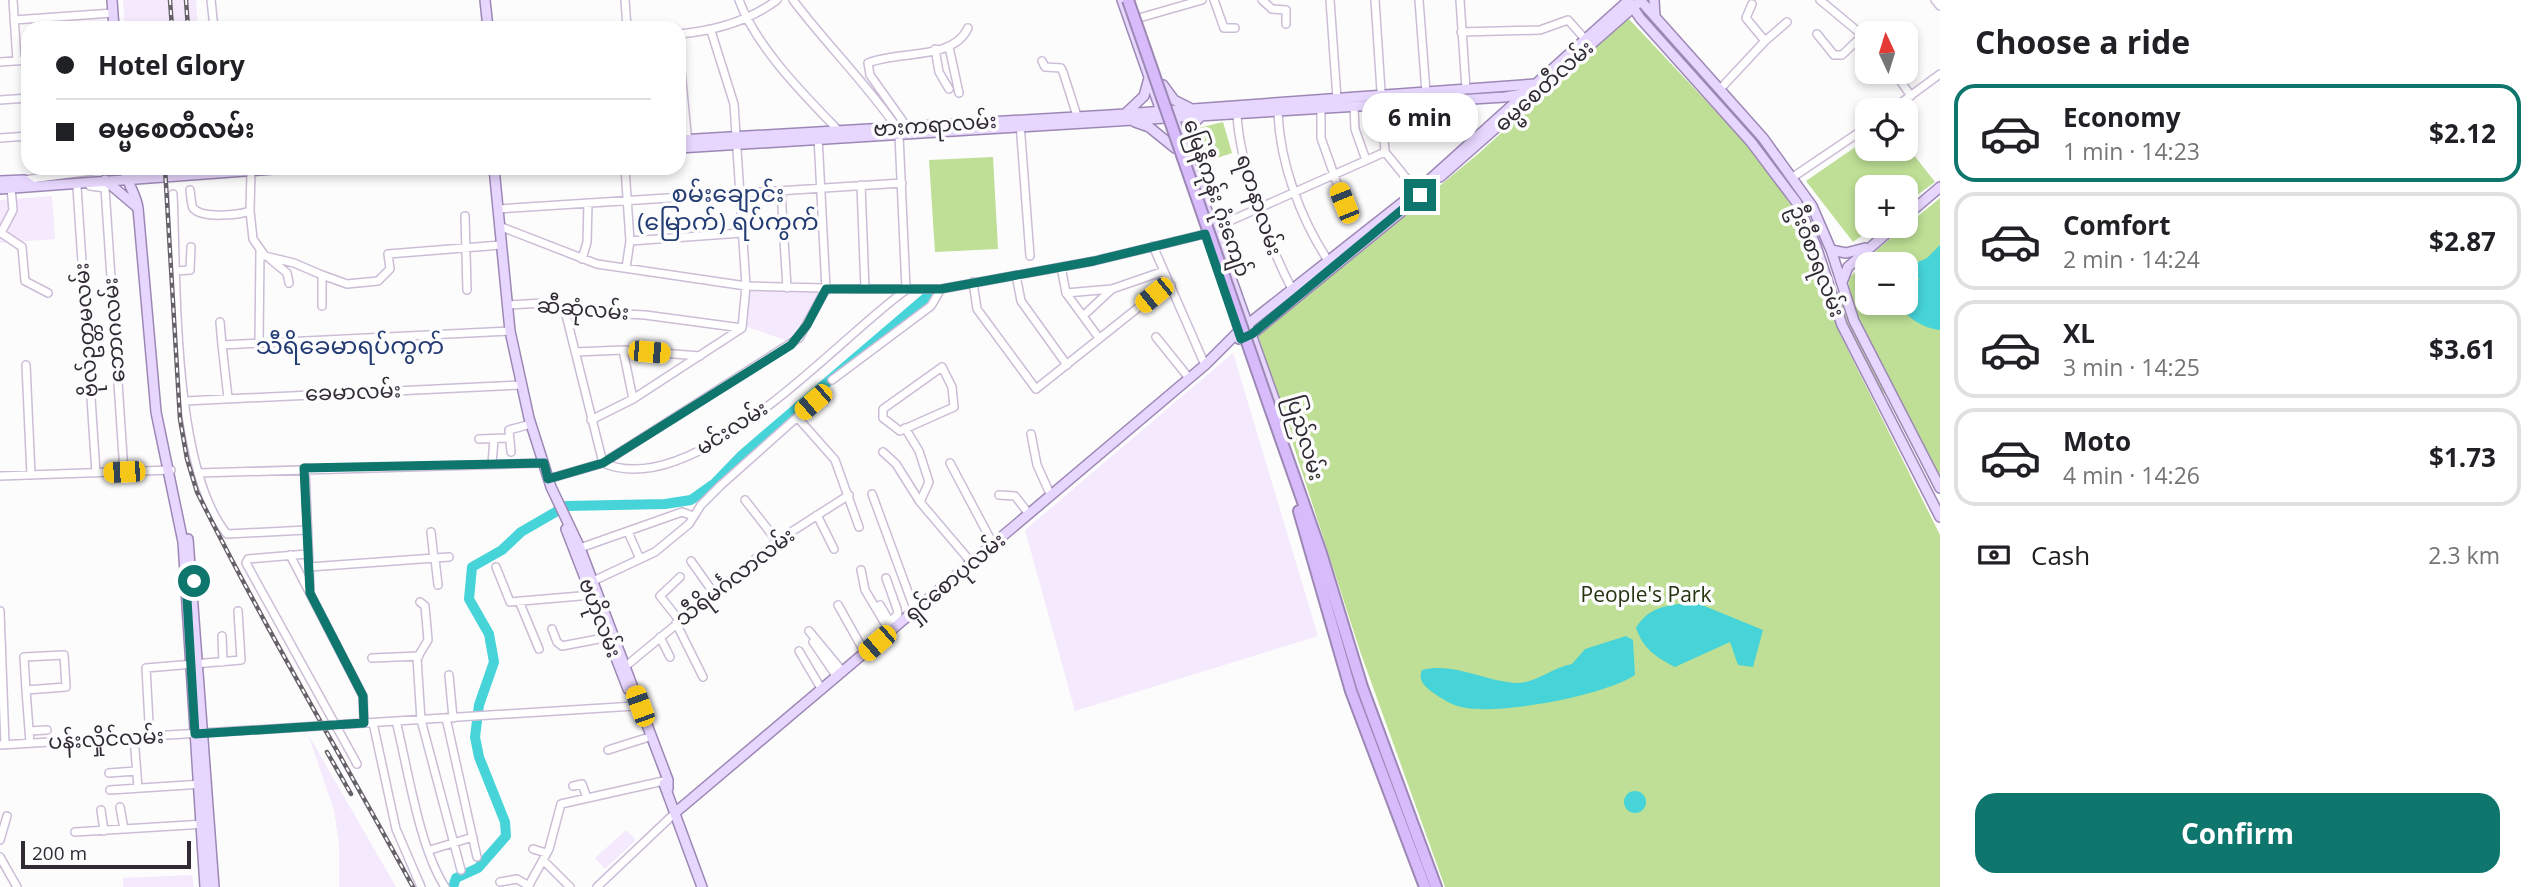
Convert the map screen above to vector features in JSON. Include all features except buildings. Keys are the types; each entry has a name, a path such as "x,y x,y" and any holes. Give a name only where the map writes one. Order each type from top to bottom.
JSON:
{"highway":[{"name":"မြေနီကုန်း ဂုံးကျော်","path":"1130,0 1274,421"},
{"name":"ပြည်လမ်း","path":"1274,421 1351,691 1425,887"},
{"name":"ပြည်လမ်း","path":"1274,421 1362,687 1436,887"}],"main road":[{"path":"112,0 114,21"},
{"path":"485,0 487,21"},
{"name":"ပြည်လမ်း","path":"1122,0 1149,78 1181,136 1277,407 1274,421"},
{"name":"ပြည်လမ်း","path":"1130,0 1163,85 1175,148 1237,337 1266,411 1274,421"},
{"path":"1609,19 1615,0"},
{"path":"1654,0 1655,18"},
{"name":"ဓမ္မစေတီလမ်း","path":"1537,87 1585,39 1634,1"},
{"name":"ဓမ္မစေတီလမ်း","path":"1237,337 1250,330 1419,193 1537,87 1620,19 1634,1"},
{"name":"ဦးဝီစာရလမ်း","path":"1634,1 1655,18 1721,88 1793,177 1812,206 1829,245 1854,321 1940,488"},
{"name":"ဦးဝီစာရလမ်း","path":"1634,1 1640,18 1752,142 1782,181 1816,246 1842,325 1940,517"},
{"path":"1620,19 1640,18"},
{"path":"1149,78 1144,96 1128,117 1149,127 1175,148"},
{"path":"1163,85 1174,100 1191,108"},
{"name":"ဗားကရာလမ်း","path":"1383,101 1426,92 1537,87"},
{"name":"ဗားကရာလမ်း","path":"686,144 1128,117 1167,114 1191,108 1278,108 1337,99 1483,99 1507,102 1537,87"},
{"path":"1482,88 1486,94 1483,99"},
{"path":"1167,114 1200,117 1237,115 1278,108 1321,110 1383,101"},
{"name":"ဓမ္မစေတီလမ်း","path":"1250,330 1293,291 1419,193 1507,102"},
{"path":"1181,136 1200,117"},
{"path":"125,175 138,208 160,437 189,541 209,882"},
{"path":"0,181 105,184 125,179 172,175"},
{"name":"ဗဟိုလမ်း","path":"495,175 510,331 531,424 555,499 626,666 702,887"},
{"path":"0,189 27,182"},
{"path":"105,184 138,208"},
{"path":"1918,206 1939,188"},
{"path":"1823,273 1840,279 1881,238"},
{"path":"1816,246 1829,245 1846,253 1870,247"},
{"name":"ရှင်စောပုလမ်း","path":"676,812 1237,337"},
{"path":"1881,402 1893,396"},
{"name":"ဗဟိုလမ်း","path":"562,515 580,548 592,595 646,738 666,783"}],"street":[{"path":"13,0 17,61"},
{"path":"211,0 213,21"},
{"path":"485,0 491,0"},
{"path":"625,0 626,21"},
{"path":"739,0 747,17 800,90 840,135"},
{"path":"686,33 710,31 747,17 777,0"},
{"path":"793,0 818,34 901,130"},
{"path":"1139,18 1202,0"},
{"path":"1214,0 1220,24 1224,28 1235,28"},
{"path":"1262,0 1272,9 1286,10"},
{"path":"1286,24 1287,0"},
{"path":"1330,0 1337,99"},
{"path":"1375,0 1385,152 1419,193"},
{"path":"1419,0 1426,92"},
{"path":"1460,0 1466,89"},
{"path":"1935,0 1940,6"},
{"path":"1817,1 1855,30"},
{"path":"1752,4 1746,18 1765,41"},
{"path":"14,20 113,13"},
{"path":"1461,32 1539,30 1568,20 1585,39"},
{"path":"1721,88 1765,41 1787,22"},
{"path":"906,289 901,130 866,66 880,58 949,47 962,40 968,28"},
{"path":"591,420 633,399 742,328 746,286 738,141 732,93 710,31"},
{"path":"1817,34 1834,55 1842,55 1855,45"},
{"path":"949,47 959,93"},
{"path":"935,49 939,72 949,89"},
{"path":"0,62 21,61"},
{"path":"1042,61 1045,67 1061,68 1079,120"},
{"path":"1909,98 1940,75"},
{"path":"1903,84 1912,96"},
{"path":"0,100 21,99"},
{"path":"1354,107 1355,129 1366,160"},
{"path":"1278,108 1279,139 1296,191 1310,233 1329,262"},
{"path":"1321,110 1321,138 1344,203"},
{"name":"ရတနာလမ်း","path":"1237,115 1239,143 1274,256 1293,291"},
{"path":"1020,122 1030,256"},
{"path":"1793,177 1855,135"},
{"path":"0,138 21,136"},
{"path":"549,483 603,463 791,345 803,332 826,289 818,136"},
{"path":"1214,228 1385,152"},
{"path":"27,182 70,175"},
{"path":"251,175 253,239 260,250 287,274 289,283"},
{"path":"625,175 630,241 626,268"},
{"path":"51,183 58,188 105,184"},
{"path":"498,209 902,183"},
{"name":"ဘောဂလမ်း","path":"105,184 124,472"},
{"path":"861,185 866,289"},
{"name":"ဗိုလ်ဥတ္တမလမ်း","path":"77,187 96,473"},
{"path":"11,188 12,210 1,233 22,247 25,281 48,293"},
{"path":"190,190 192,206 196,210 213,214 250,211"},
{"path":"781,191 787,288"},
{"path":"173,194 185,401 198,472 208,504 226,534 306,530"},
{"path":"582,259 587,242 588,203"},
{"path":"465,216 467,290"},
{"path":"499,226 582,259 626,268 746,286 826,289 941,289 1061,267 1205,234"},
{"path":"630,241 743,233"},
{"path":"270,259 294,263 347,284 378,281 390,269 388,254 501,245"},
{"path":"1153,246 1205,365"},
{"path":"176,271 190,270 191,247"},
{"path":"259,344 260,250"},
{"path":"1061,267 1066,293 1099,338"},
{"path":"1066,293 1112,289 1164,271"},
{"path":"322,275 322,306"},
{"path":"1016,275 1021,301 1067,365"},
{"path":"973,282 977,309 1036,389 1154,295 1171,285"},
{"name":"မင်းလမ်း","path":"603,463 614,468 669,463 709,447 811,373 867,318 906,289"},
{"path":"832,380 931,306 941,289"},
{"path":"1083,316 1112,289"},
{"name":"ဆီဆုံလမ်း","path":"507,305 544,303 565,311 645,315 742,328"},
{"path":"565,311 603,463"},
{"path":"220,322 228,398"},
{"path":"222,345 510,331"},
{"path":"1156,338 1189,379"},
{"path":"575,352 623,350 701,356"},
{"path":"623,350 633,399"},
{"path":"26,365 31,475"},
{"path":"936,368 945,369 954,407 905,428 900,431 883,418 883,409 936,368"},
{"name":"ခေမာလမ်း","path":"185,401 521,385"},
{"path":"590,582 655,552 689,524 701,505 813,402"},
{"path":"797,417 828,449 849,495 859,527"},
{"path":"511,452 509,430 531,424"},
{"path":"905,428 919,451 929,482 920,502"},
{"path":"1031,434 1037,465 1051,496"},
{"path":"479,439 508,438"},
{"path":"492,464 494,439"},
{"path":"883,452 896,464 920,502 971,562"},
{"path":"198,472 544,463"},
{"path":"950,463 993,544"},
{"path":"304,468 310,593"},
{"path":"0,477 169,470"},
{"path":"872,494 915,611"},
{"name":"သီရိမင်္ဂလာလမ်း","path":"626,666 777,541 849,495"},
{"path":"999,495 1015,496 1029,514"},
{"path":"744,500 777,541"},
{"path":"580,548 681,512 693,516"},
{"path":"817,515 834,549"},
{"path":"431,532 438,585"},
{"path":"628,532 640,559"},
{"path":"307,554 248,559 246,563 357,764"},
{"path":"290,555 363,696 396,829 410,867 421,887"},
{"path":"309,568 449,557"},
{"path":"691,561 713,592"},
{"path":"496,567 510,602 592,595"},
{"path":"861,570 865,590 892,627"},
{"path":"680,577 660,596 678,621 703,677"},
{"path":"886,578 898,614 892,627"},
{"path":"519,601 539,649"},
{"path":"421,602 425,606 428,640 419,656 421,720 461,870"},
{"path":"838,605 865,653"},
{"path":"880,606 892,627"},
{"path":"0,611 3,744"},
{"path":"149,723 146,668 241,660 238,611"},
{"path":"552,629 557,642 562,646 609,637"},
{"path":"809,631 840,674"},
{"path":"222,636 223,662"},
{"path":"660,637 670,657"},
{"path":"812,642 840,674"},
{"path":"799,651 822,690"},
{"path":"26,690 66,687 64,655 24,657 26,690 30,743"},
{"path":"372,658 419,656"},
{"path":"449,675 449,718 477,858"},
{"name":"ပန်းလှိုင်လမ်း","path":"3,744 635,706"},
{"path":"396,721 430,850 445,887"},
{"path":"29,731 47,730"},
{"path":"134,737 138,788"},
{"path":"608,750 646,738"},
{"path":"109,773 136,771"},
{"path":"500,881 517,879 528,887 545,857 561,804 666,783"},
{"path":"110,790 203,784"},
{"path":"573,786 582,784 587,798"},
{"path":"120,807 124,829"},
{"path":"102,810 106,830"},
{"path":"597,887 676,812"},
{"path":"0,840 8,816"},
{"path":"106,830 107,817"},
{"path":"75,832 205,824"},
{"path":"430,850 473,837"},
{"path":"533,849 545,857 570,887"},
{"path":"0,857 17,887"}],"shaded area":[{"path":"123,0 196,0 198,21 124,21"},
{"path":"52,196 55,239 0,243 0,200"},
{"path":"749,288 822,289 799,335 791,342 745,326"},
{"path":"1233,353 1318,636 1075,711 1025,530"},
{"path":"308,734 396,887 339,887 339,844 334,810"},
{"path":"626,830 636,840 605,869 595,858"},
{"path":"192,875 194,887 123,887 123,878"}],"green space":[{"name":"People's Park","path":"1628,18 1758,156 1791,205 1840,334 1940,535 1940,887 1445,887 1361,654 1258,336 1478,154"},
{"path":"1223,122 1232,153 1199,164 1189,139 1198,128"},
{"path":"1855,147 1855,161 1918,160 1935,182 1918,194 1918,175 1855,175 1855,238 1858,238 1853,242 1806,181"},
{"path":"993,157 998,249 935,252 929,160"},
{"path":"1940,198 1940,478 1857,315 1918,315 1918,252 1875,252 1891,238 1918,238 1918,216"},
{"path":"1855,272 1855,309 1850,297 1848,279"},
{"path":"1831,279 1886,389 1885,394 1880,392 1848,332"}],"water":[{"path":"1940,245 1940,330 1916,322 1907,315 1918,315 1918,262 1927,258"},
{"path":"1697,603 1763,630 1753,667 1738,665 1730,642 1675,667 1656,656 1639,636 1636,628 1641,620 1655,610 1671,605"},
{"path":"1626,636 1633,640 1635,675 1601,690 1553,702 1504,708 1466,708 1440,697 1421,680 1422,670 1445,668 1504,682 1522,683 1572,664 1585,649"},
{"path":"1635,791 1645,798 1646,802 1639,812 1635,813 1625,806 1624,802 1631,792"}],"waterway":[{"path":"453,887 456,878 478,868 506,836 505,822 479,757 475,737 479,705 494,662 489,634 469,599 472,567 502,550 521,532 566,506 665,504 691,500 715,483 742,455 928,296"}],"railway":[{"path":"170,0 172,21"},
{"path":"186,0 188,21"},
{"path":"165,175 180,419 187,459 197,492 276,642 413,887"},
{"path":"327,752 351,794"}],"district":[{"name":"စမ်းချောင်း (မြောက်) ရပ်ကွက်","path":"728,208"},
{"name":"သီရိခေမာရပ်ကွက်","path":"350,346"}],"route":[{"path":"194,581 186,582 195,734 364,723 363,696 310,593 304,468 544,463 548,479 587,469 603,463 791,345 799,338 826,289 941,289 1094,261 1205,234 1241,339 1252,334 1420,195"}]}
